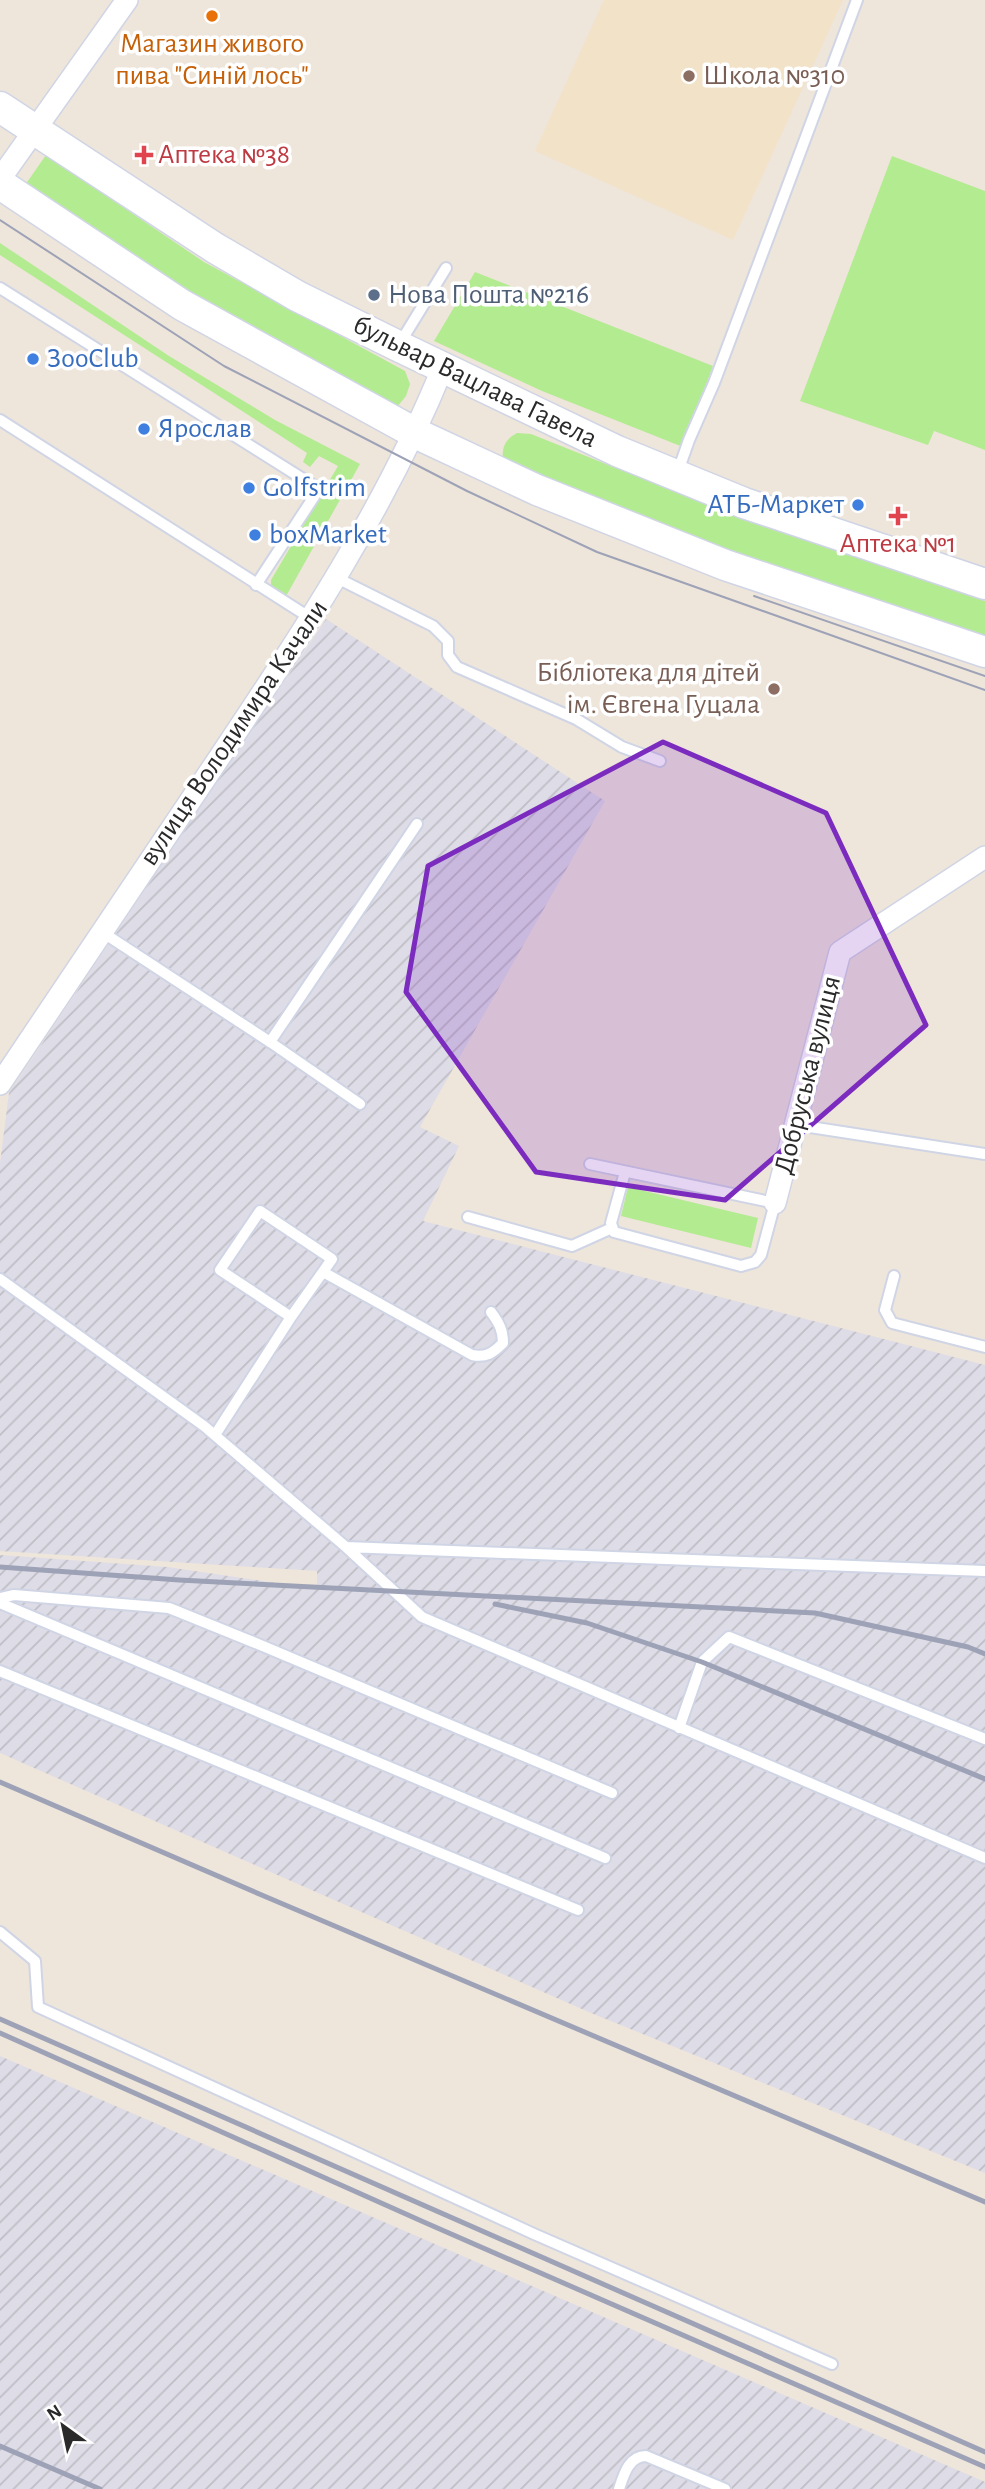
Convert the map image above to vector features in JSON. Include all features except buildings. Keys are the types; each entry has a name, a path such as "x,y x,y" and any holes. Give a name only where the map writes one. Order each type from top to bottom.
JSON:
{"main road":[{"name":"бульвар Вацлава Гавела","path":"0,107 215,248 297,296 398,346 617,451 744,503 985,584"},
{"path":"0,181 182,305 415,433 537,490 726,565 985,652"}],"street":[{"path":"0,181 127,0"},
{"name":"вулиця Володимира Качали","path":"0,1084 312,619 415,433 443,367"},
{"name":"Добруська вулиця","path":"775,1203 840,952 985,857"}],"lane":[{"path":"677,474 714,383 857,0"},
{"path":"398,346 446,268"},
{"path":"0,288 319,489 256,585"},
{"path":"0,421 312,619"},
{"path":"337,578 433,626 448,641 449,656 457,667 576,719 622,747 660,761"},
{"path":"270,1042 417,824"},
{"path":"102,932 360,1104"},
{"path":"797,1125 985,1154"},
{"path":"590,1164 775,1203 761,1255 755,1262 741,1266 618,1235 611,1223 625,1172"},
{"path":"215,1435 332,1259 260,1211 220,1270 291,1317"},
{"path":"468,1217 572,1247 612,1228"},
{"path":"323,1272 472,1355 481,1357 493,1354 503,1343 503,1333 491,1312"},
{"path":"894,1276 885,1310 892,1323 985,1347"},
{"path":"0,1279 215,1435 346,1547 422,1617 985,1858"},
{"path":"346,1547 985,1571"},
{"path":"0,1600 14,1595 169,1608 612,1793"},
{"path":"0,1600 605,1858"},
{"path":"679,1728 702,1662 729,1637 985,1739"},
{"path":"0,1671 578,1910"},
{"path":"0,1932 35,1961 38,2007 534,2234 832,2364"},
{"path":"620,2489 631,2462 638,2456 646,2456 725,2489"}],"highlighted area":[{"path":"663,742 826,813 926,1025 725,1200 536,1172 406,992 428,866"}],"shaded area":[{"name":"Школа №310","path":"604,0 843,0 733,240 535,151"},
{"path":"326,619 605,801 420,1127 459,1146 423,1221 985,1365 985,2173 591,2013 0,1753 0,1555 167,1567 317,1589 317,1571 0,1551 0,1163 9,1093"},
{"path":"0,2056 985,2482 985,2489 0,2489"}],"green space":[{"path":"46,155 204,262 405,371 410,384 406,396 397,407 256,335 23,188"},
{"path":"892,156 985,191 985,450 934,431 928,445 800,401"},
{"path":"0,243 169,356 275,420 360,464 285,598 271,587 271,580 338,466 319,456 310,467 303,462 307,453 0,255"},
{"path":"475,272 713,366 683,447 542,391 434,341"},
{"path":"517,433 531,434 741,518 985,601 985,644 729,562 503,464 504,446"},
{"path":"628,1187 758,1218 751,1248 621,1216"}],"tram line":[{"path":"0,220 224,366 467,491 597,552 985,690"},
{"path":"754,596 985,676"}],"railway":[{"path":"0,1567 179,1580 815,1613 968,1647 985,1654"},
{"path":"495,1604 587,1623 702,1662 985,1779"},
{"path":"0,1782 985,2202"},
{"path":"0,2019 985,2452"},
{"path":"0,2033 426,2223 985,2467"},
{"path":"0,2446 100,2489"}],"place":[{"name":"Магазин живого пива \"Синій лось\"","path":"212,16"},
{"name":"Школа №310","path":"689,76"},
{"name":"Аптека №38","path":"144,155"},
{"name":"Нова Пошта №216","path":"374,295"},
{"name":"ЗооClub","path":"33,359"},
{"name":"Ярослав","path":"144,429"},
{"name":"Golfstrim","path":"249,488"},
{"name":"АТБ-Маркет","path":"858,505"},
{"name":"Аптека №1","path":"898,516"},
{"name":"boxMarket","path":"255,535"},
{"name":"Бібліотека для дітей ім. Євгена Гуцала","path":"774,689"}]}
